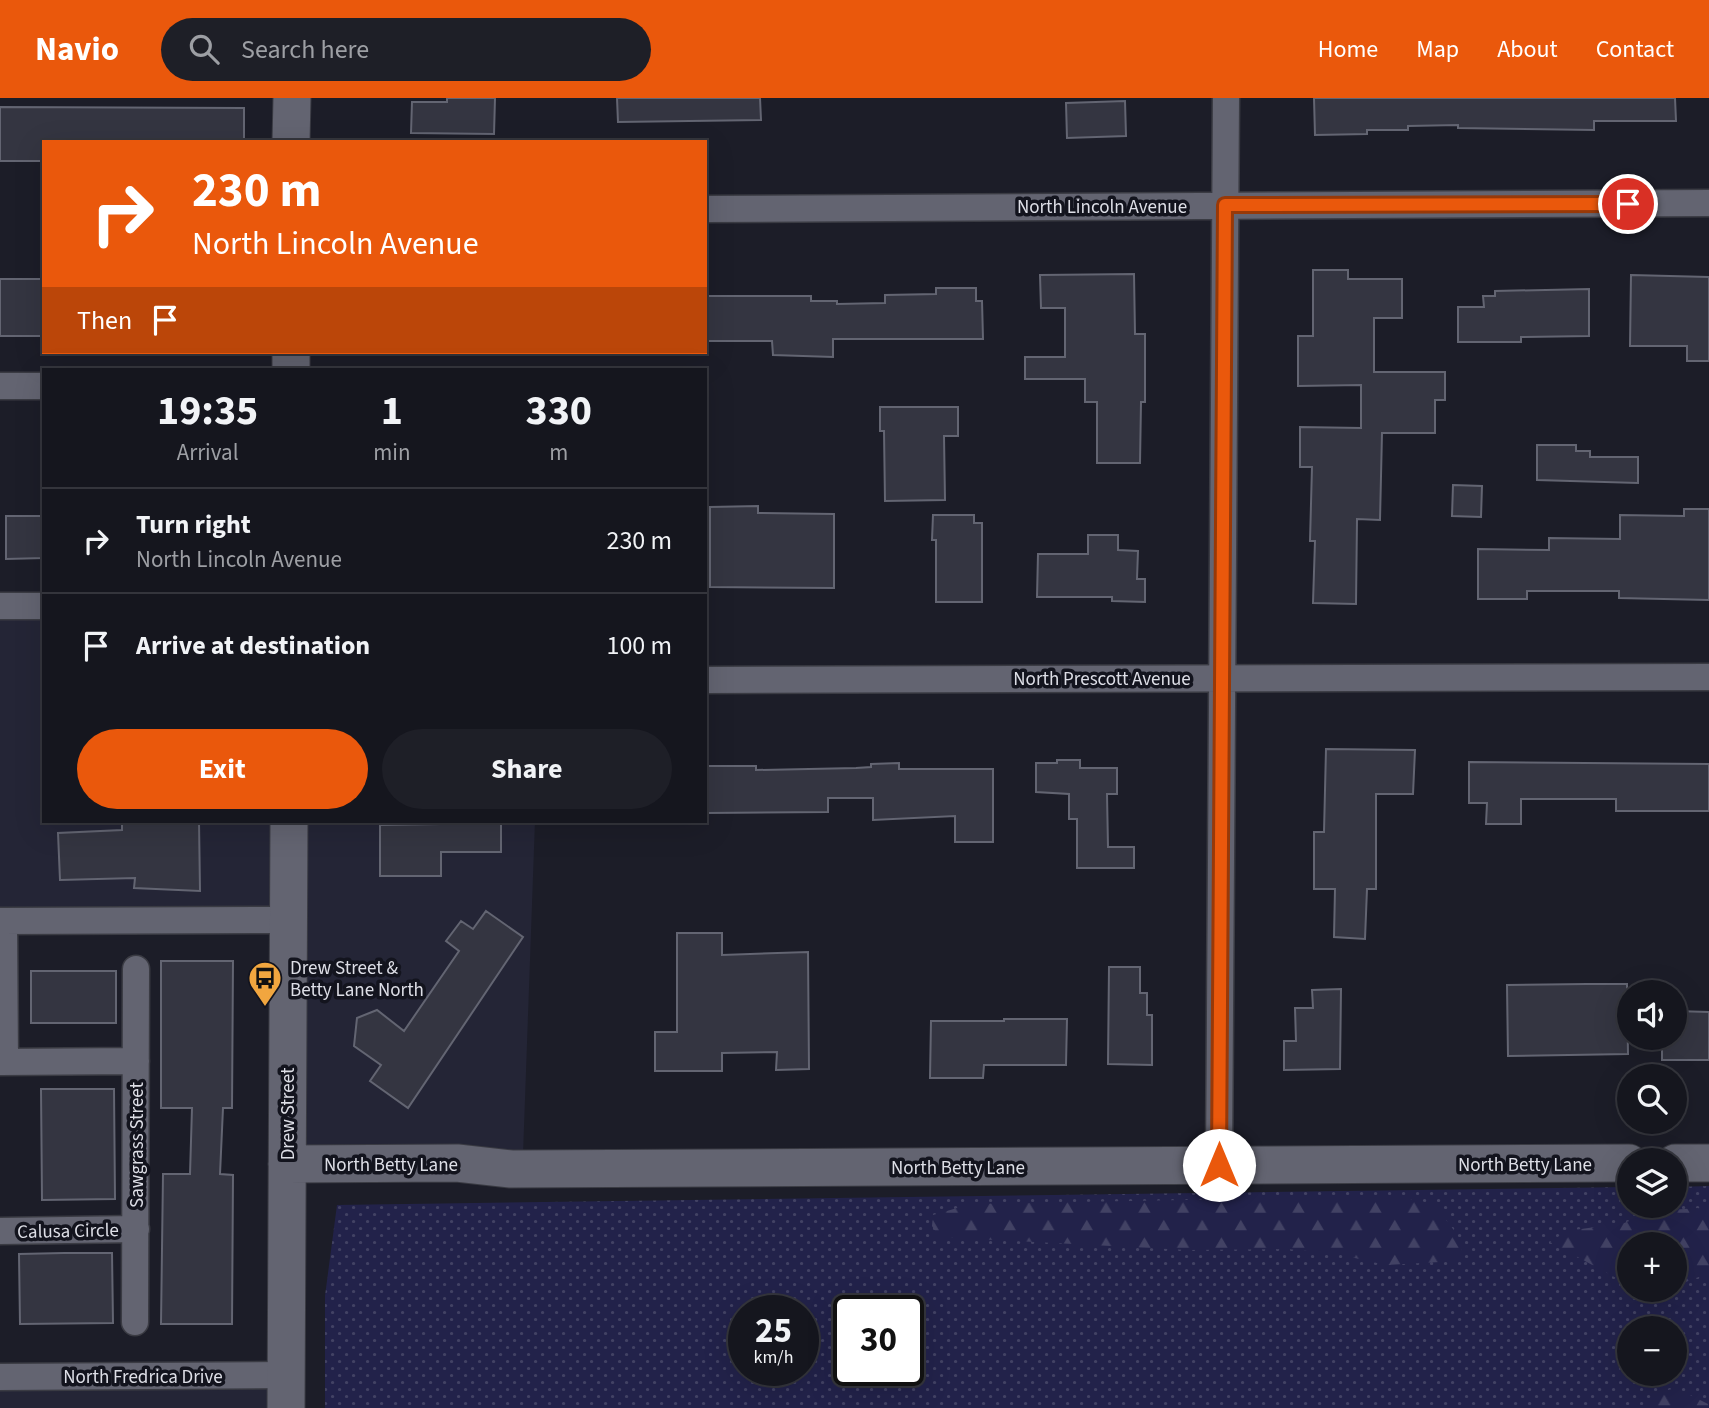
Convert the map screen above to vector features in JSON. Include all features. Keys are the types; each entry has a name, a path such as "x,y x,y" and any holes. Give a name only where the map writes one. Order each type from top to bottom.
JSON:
{"street":[{"path":"291,140 292,98"},
{"path":"1219,1165 1226,98"},
{"name":"North Lincoln Avenue","path":"707,209 1709,203"},
{"path":"0,386 42,386"},
{"path":"0,606 42,606"},
{"name":"North Prescott Avenue","path":"707,680 1709,677"},
{"name":"Drew Street","path":"286,1392 289,823"},
{"path":"136,1061 2,1062 2,921 288,920"},
{"name":"Sawgrass Street","path":"135,1322 136,969"},
{"name":"North Betty Lane","path":"287,1164 457,1163 511,1169 1617,1163"},
{"path":"1687,1163 1709,1163"},
{"name":"Calusa Circle","path":"0,1231 136,1229"},
{"name":"North Fredrica Drive","path":"0,1377 286,1392"}],"shaded area":[{"path":"0,620 42,620 42,823 273,823 272,906 0,907"},
{"path":"305,823 535,823 523,1155 303,1149"},
{"path":"270,1389 270,1408 0,1408 0,1391"}],"green space":[{"path":"1709,1186 1709,1408 325,1408 325,1296 337,1205 1617,1187 1617,1218 1687,1218 1687,1187"},
{"path":"1396,1196 1434,1204 1456,1233 1462,1248 1458,1261 1386,1265 1337,1254 1287,1249 1187,1250 939,1237 932,1226 933,1215 971,1204"},
{"path":"1698,1208 1709,1213 1709,1273 1687,1281 1687,1232 1617,1232 1617,1278 1550,1242 1567,1231 1624,1223 1637,1218 1687,1218 1687,1209"},
{"path":"1676,1388 1708,1404 1709,1408 1640,1408 1656,1393"}],"building":[{"path":"447,98 495,98 494,134 411,133 412,102 447,102"},
{"path":"617,98 760,98 761,120 618,122"},
{"path":"1314,98 1675,98 1676,121 1594,121 1594,130 1458,128 1458,125 1408,126 1408,130 1367,130 1367,134 1315,135"},
{"path":"1125,101 1126,136 1067,138 1066,103"},
{"path":"0,107 244,108 244,140 42,140 42,161 0,161"},
{"path":"1313,270 1348,270 1348,279 1402,279 1402,318 1374,318 1374,372 1445,372 1445,400 1435,400 1435,433 1382,433 1380,520 1357,519 1356,604 1313,603 1315,541 1310,541 1312,467 1300,467 1300,427 1361,428 1361,385 1298,386 1298,336 1313,336"},
{"path":"1134,274 1135,334 1145,334 1145,402 1141,402 1140,463 1097,463 1097,402 1085,402 1085,379 1025,379 1025,357 1065,357 1065,308 1041,308 1040,275"},
{"path":"1631,275 1709,277 1709,361 1687,361 1687,346 1630,346"},
{"path":"0,279 42,279 42,336 0,336"},
{"path":"936,288 976,288 976,301 982,301 983,339 833,339 833,357 773,355 772,341 707,341 707,296 811,296 811,301 837,301 837,304 885,303 885,295 936,294"},
{"path":"1589,289 1589,336 1521,337 1521,342 1458,342 1458,307 1484,307 1483,296 1495,296 1495,291"},
{"path":"880,407 958,407 958,436 944,436 945,500 885,501 884,431 880,431"},
{"path":"1537,445 1576,445 1576,451 1590,451 1590,457 1638,457 1638,483 1537,480"},
{"path":"1453,485 1482,486 1481,517 1452,516"},
{"path":"758,506 758,513 834,514 834,588 710,587 710,507"},
{"path":"1684,509 1709,509 1709,600 1619,598 1619,591 1527,591 1527,599 1478,599 1478,549 1549,550 1549,538 1620,539 1620,515 1684,516"},
{"path":"933,515 974,515 974,523 982,523 982,602 936,602 936,540 932,540"},
{"path":"6,516 42,516 42,558 6,559"},
{"path":"1088,535 1118,535 1118,550 1138,551 1137,579 1145,579 1145,602 1112,601 1112,597 1037,597 1038,554 1088,554"},
{"path":"1326,749 1415,750 1413,794 1376,794 1376,889 1367,889 1365,939 1334,937 1335,889 1314,889 1314,832 1324,832"},
{"path":"1057,760 1080,760 1080,768 1117,768 1117,794 1107,794 1108,847 1134,847 1134,868 1077,868 1077,819 1069,819 1069,794 1036,792 1036,763 1057,763"},
{"path":"1469,762 1709,764 1709,811 1616,811 1616,799 1521,799 1521,824 1486,824 1487,803 1469,803"},
{"path":"899,763 899,769 993,769 993,842 955,842 955,816 873,820 873,798 828,798 828,812 707,813 707,766 756,766 756,770 856,768 871,767 871,764"},
{"path":"122,823 199,823 200,891 134,888 135,878 60,880 58,833 122,830"},
{"path":"501,823 501,852 441,852 441,876 380,876 380,825"},
{"path":"486,911 523,937 408,1108 370,1081 381,1065 354,1046 357,1018 377,1010 404,1031 459,951 446,941 461,921 473,929"},
{"path":"677,933 722,933 722,955 808,952 809,1069 776,1070 777,1052 722,1053 722,1071 655,1071 655,1032 677,1032"},
{"path":"161,961 233,961 232,1108 223,1108 220,1174 233,1175 232,1324 161,1324 163,1174 190,1174 192,1108 161,1108"},
{"path":"1109,967 1140,967 1140,993 1147,993 1147,1015 1152,1015 1152,1065 1108,1064"},
{"path":"31,971 116,971 116,1023 31,1023"},
{"path":"1617,984 1617,1050 1628,1050 1628,1054 1508,1056 1507,985"},
{"path":"1341,989 1340,1069 1284,1070 1284,1041 1296,1041 1295,1008 1313,1008 1312,990"},
{"path":"1687,1011 1709,1012 1709,1060 1662,1060 1662,1050 1687,1050"},
{"path":"1067,1019 1066,1065 984,1065 983,1078 930,1078 931,1021"},
{"path":"41,1089 114,1089 115,1199 42,1200"},
{"path":"112,1253 113,1323 20,1324 19,1254"}],"place":[{"name":"Drew Street & Betty Lane North","path":"265,1008"}],"route":[{"path":"1219,1165 1225,205 1628,204"}]}
